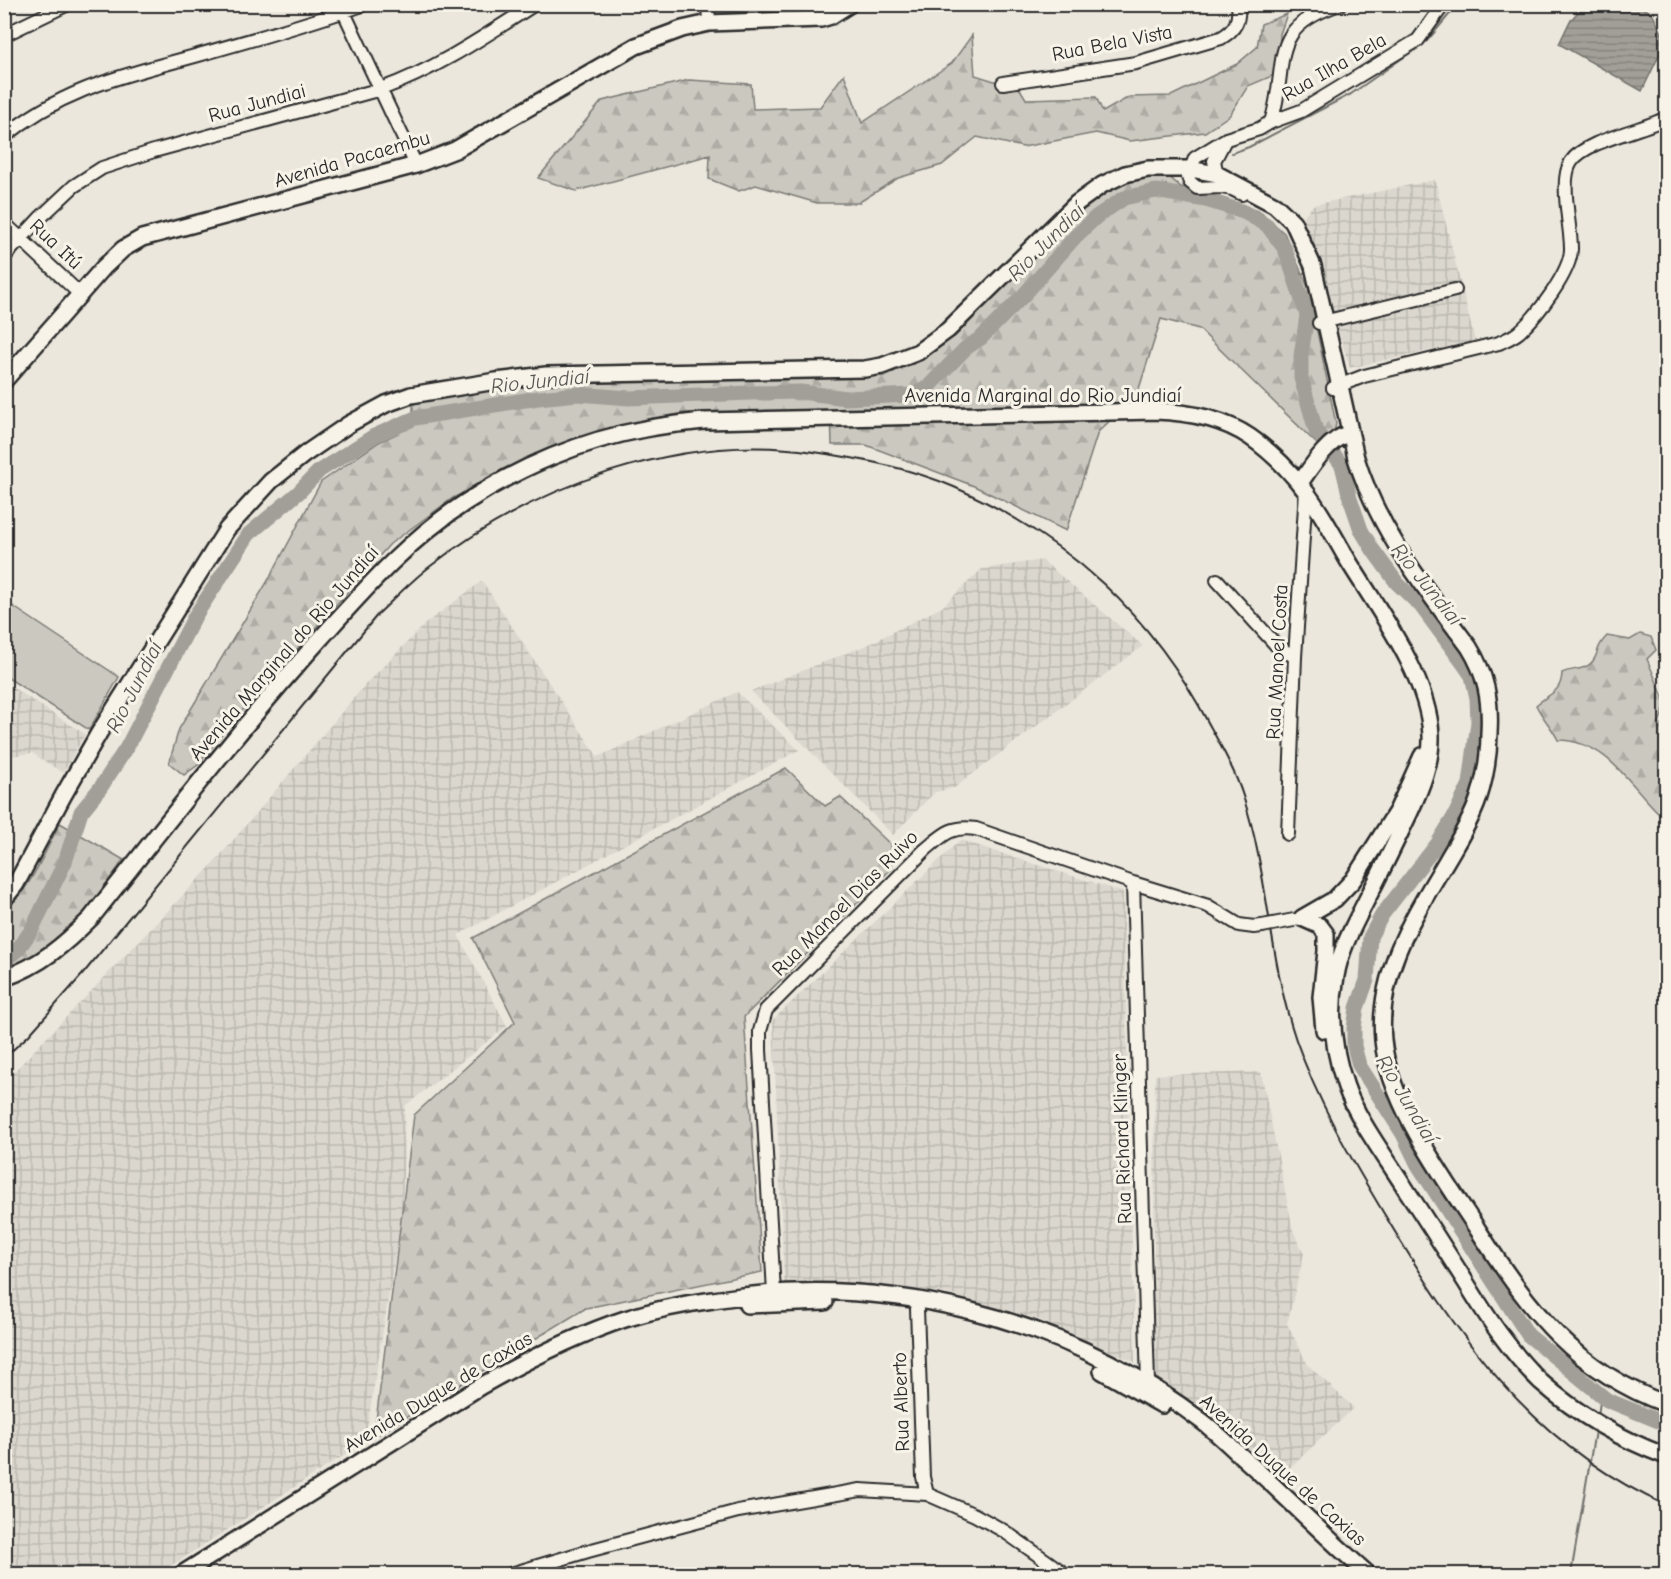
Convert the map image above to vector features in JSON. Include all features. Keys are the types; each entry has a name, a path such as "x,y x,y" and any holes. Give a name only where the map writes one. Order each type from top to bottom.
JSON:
{"main road":[{"name":"Avenida Pacaembu","path":"4,381 110,261 123,249 142,238 416,165 455,150 636,46 682,28 709,23 821,19 831,16 850,4"},
{"name":"Avenida Marginal do Rio Jundiaí","path":"4,899 16,885 94,741 227,529 271,481 349,424 386,404 411,395 506,380 590,373 741,373 865,369 882,366 918,352 948,330 1077,203 1102,185 1125,174 1148,169 1194,163 1215,167 1275,204 1293,222 1313,266 1344,435 1365,487 1393,541 1479,663 1486,684 1490,714 1488,756 1478,801 1458,841 1411,921 1393,962 1385,990 1383,1040 1387,1066 1394,1088 1412,1125 1455,1195 1530,1306 1573,1349 1591,1362 1619,1381 1666,1404"},
{"name":"Avenida Marginal do Rio Jundiaí","path":"4,978 40,962 69,940 91,918 270,695 393,560 467,501 522,470 579,446 644,429 704,421 1155,411 1178,412 1227,424 1251,438 1303,487 1406,656 1426,702 1431,736 1428,765 1418,795 1351,930 1336,973 1332,1016 1336,1052 1347,1089 1367,1126 1493,1325 1514,1353 1539,1380 1568,1405 1637,1445 1666,1456"},
{"path":"1303,487 1314,464 1344,435"},
{"path":"1298,919 1335,899 1353,880 1397,811 1431,736"},
{"path":"1298,919 1320,926 1326,934 1321,997 1322,1017 1336,1074 1347,1089"},
{"name":"Avenida Duque de Caxias","path":"182,1575 471,1392 530,1359 587,1332 628,1318 679,1305 774,1292 876,1294 917,1299 980,1313 1038,1331 1076,1347 1204,1423 1286,1495 1368,1575"},
{"name":"Avenida Duque de Caxias","path":"198,1575 487,1394 527,1371 592,1341 633,1326 737,1305 829,1302 917,1309 1017,1334 1145,1388 1203,1434 1353,1575"}],"street":[{"path":"6,32 68,4"},
{"path":"4,137 21,123 58,100 98,83 342,8 365,4"},
{"name":"Rua Jundiai","path":"4,257 74,186 102,168 154,151 410,79 448,59 535,4"},
{"path":"708,4 709,23"},
{"name":"Rua Bela Vista","path":"1003,83 1136,63 1221,38 1232,31 1240,18 1238,4"},
{"path":"1271,122 1287,39 1314,13 1340,4"},
{"name":"Rua Ilha Bela","path":"1194,163 1226,139 1259,129 1301,111 1418,40 1444,4"},
{"path":"342,8 416,165"},
{"path":"1336,387 1364,376 1498,343 1517,334 1537,315 1569,262 1572,251 1567,209 1567,175 1571,162 1596,144 1652,126 1666,118"},
{"path":"1215,167 1226,139"},
{"path":"1194,163 1188,177 1197,188 1232,189 1265,205 1285,221 1308,273 1322,322 1455,291"},
{"name":"Rua Itú","path":"4,223 81,295"},
{"name":"Rua Manoel Costa","path":"1288,834 1303,487"},
{"path":"1217,580 1278,646 1295,657"},
{"name":"Rua Manoel Dias Ruivo","path":"774,1292 760,1050 760,1031 766,1010 925,850 952,829 976,829 1132,883 1208,906 1245,927 1298,919"},
{"name":"Rua Richard Klinger","path":"1132,883 1145,1388"},
{"name":"Rua Alberto","path":"917,1309 923,1478 927,1494"},
{"path":"511,1575 588,1551 738,1511 860,1490 927,1494 975,1515 1004,1531 1065,1575"}],"shaded area":[{"path":"1584,5 1638,5 1652,13 1666,41 1642,91 1559,44 1570,21"},
{"path":"1435,180 1475,341 1350,368 1303,217 1313,205"},
{"path":"1042,560 1143,646 954,788 935,792 893,835 751,691 867,645 942,607 982,569"},
{"path":"482,581 598,757 737,692 799,750 458,935 507,1026 405,1106 402,1213 365,1442 158,1574 5,1574 5,1081 213,864 364,686 425,624"},
{"path":"4,682 85,734 63,773 32,753 5,757"},
{"path":"960,840 1123,892 1135,1362 1037,1319 944,1293 784,1283 773,1020"},
{"path":"1261,1072 1293,1230 1304,1254 1287,1324 1308,1365 1354,1408 1281,1476 1198,1408 1153,1378 1155,1075"}],"green space":[{"path":"1287,14 1280,34 1279,73 1248,86 1230,115 1205,132 1130,141 1096,133 1023,147 977,137 942,165 898,178 858,203 817,203 756,185 739,191 709,179 710,155 576,191 538,178 602,101 689,80 751,84 753,109 820,107 844,74 862,123 952,63 972,35 975,75 1020,89 1026,99 1096,97 1103,112 1129,97 1171,96 1237,64 1257,47 1261,24"},
{"path":"1168,176 1181,187 1261,212 1284,233 1308,287 1336,424 1334,432 1319,446 1199,329 1161,319 1137,395 1098,432 1066,531 974,486 866,445 832,445 831,410 683,413 574,439 453,498 390,544 227,728 198,765 184,775 169,763 179,729 269,579 321,482 379,442 413,426 413,404 478,391 593,380 698,381 887,376 952,336 1078,214 1124,180"},
{"path":"4,598 11,605 119,677 89,730 5,676"},
{"path":"1640,634 1651,637 1656,650 1647,659 1666,704 1659,723 1666,728 1665,819 1605,757 1576,742 1558,740 1536,705 1557,689 1562,673 1590,664 1607,636 1630,640"},
{"path":"786,768 825,806 840,797 890,844 891,869 744,1017 762,1272 586,1308 374,1437 414,1115 515,1022 473,938"},
{"path":"60,823 124,860 73,928 40,954 5,971 5,910 22,893 29,882"}],"waterway":[{"path":"1232,153 1249,147 1351,94 1427,41 1458,4"},
{"name":"Rio Jundiaí","path":"1156,191 1166,185"},
{"name":"Rio Jundiaí","path":"4,961 18,949 31,931 65,862 81,812 101,787 127,747 195,616 249,534 298,493 319,471 374,436 415,418 538,398 578,394 629,398 801,392 846,398 912,395 928,387 966,348 981,338 1023,296 1075,237 1096,217 1124,198 1156,191 1206,200 1242,211 1267,225 1285,249 1307,315 1301,356 1301,378 1316,431 1342,465 1361,530 1373,550 1397,583 1421,606 1463,663 1472,676 1477,698 1478,722 1470,784 1438,843 1382,915 1370,937 1367,980 1357,1008 1354,1028 1354,1046 1359,1065 1403,1134 1418,1165 1528,1335 1607,1400 1666,1424"},
{"path":"1598,1415 1601,1396"},
{"path":"1571,1574 1595,1431"}],"railway":[{"path":"4,1058 29,1035 82,975 378,614 421,573 469,539 514,512 561,490 610,471 661,458 713,450 764,448 814,452 903,469 954,487 996,507 1034,530 1103,584 1134,615 1162,649 1210,726 1240,787 1252,826 1280,980 1296,1040 1324,1107 1371,1191 1439,1301 1501,1382 1536,1419 1575,1451 1618,1480 1666,1505"}]}
